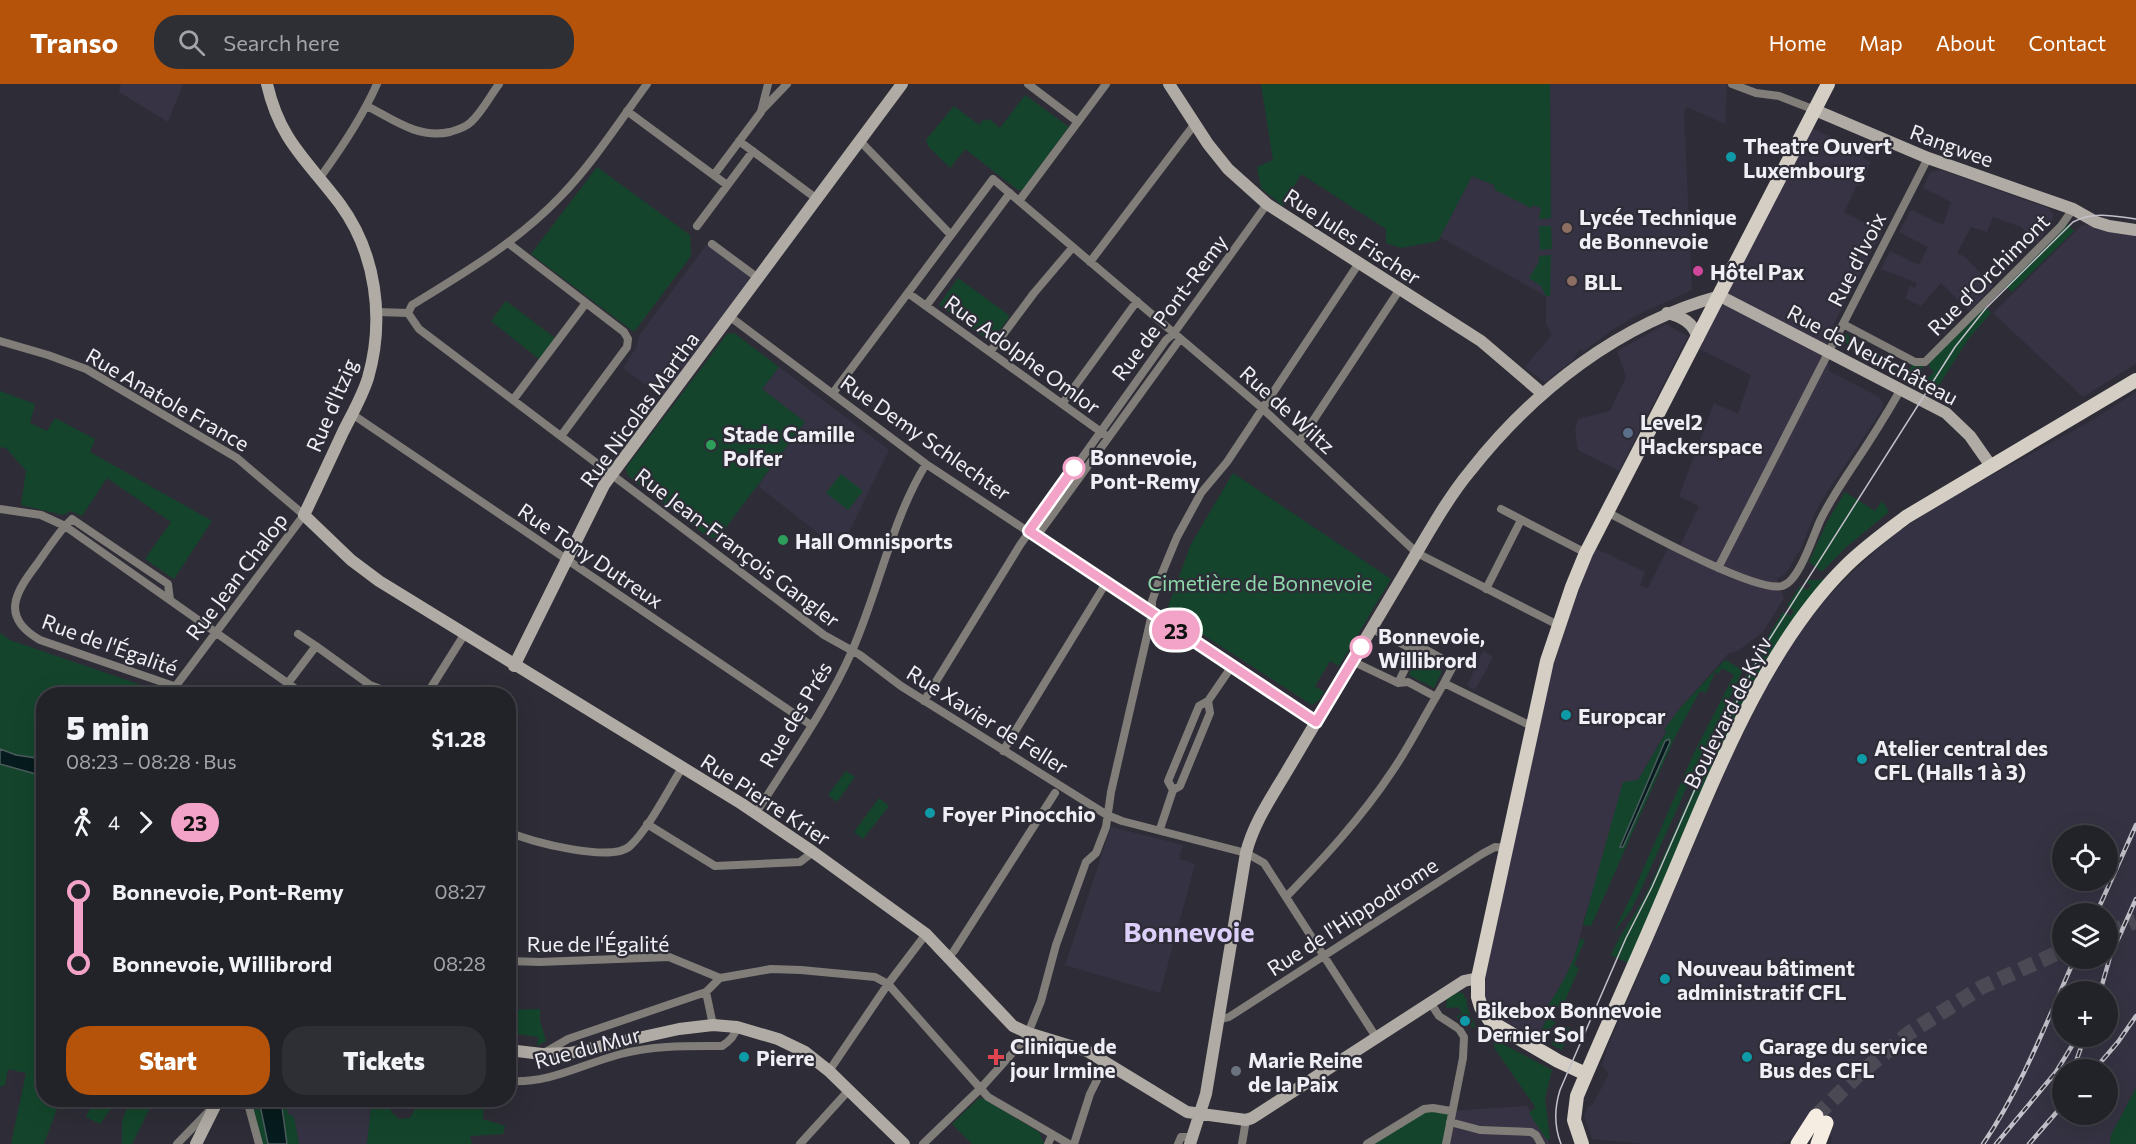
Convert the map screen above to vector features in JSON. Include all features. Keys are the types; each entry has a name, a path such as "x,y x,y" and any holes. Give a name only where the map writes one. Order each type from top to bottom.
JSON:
{"highway":[{"path":"1798,1144 1822,1120"},
{"path":"1809,1144 1822,1120"},
{"path":"1818,1144 1822,1120"}],"main road":[{"name":"Rue d'Itzig","path":"267,84 280,125 294,149 349,217 362,241 372,270 377,312 373,358 368,377 304,515"},
{"name":"Rue Nicolas Martha","path":"514,666 604,485 902,84"},
{"name":"Rue Jules Fischer","path":"1169,84 1194,125 1228,169 1267,204 1481,341 1543,394"},
{"path":"1586,1074 1558,1061 1491,1022 1481,1007 1478,997 1478,978 1547,661 1558,625 1586,553 1828,84"},
{"name":"Rangwee","path":"1815,110 1928,158 2073,209 2096,222 2136,230"},
{"path":"1192,1141 1206,1094 1246,853 1251,836 1260,816 1417,553 1471,470 1510,426 1543,394 1607,346 1648,321 1720,296"},
{"name":"Rue de Neufchâteau","path":"1720,296 1953,418 1970,436 1991,466"},
{"path":"1667,313 1684,318 1689,322 1698,338"},
{"name":"Boulevard de Kyiv","path":"1582,1144 1576,1129 1574,1112 1577,1096 1717,773 1751,703 1787,638 1820,594 1876,539 1928,503 2136,380"},
{"name":"Rue Pierre Krier","path":"304,515 351,560 378,581 756,813 813,852 926,934 1013,1026 1028,1033 1087,1051 1182,1110 1200,1115 1246,1120"},
{"path":"1246,1120 1464,981 1478,978"},
{"path":"516,1051 542,1054 585,1051 656,1033 713,1025 737,1027 778,1039 805,1052 830,1071 904,1144"},
{"path":"196,1144 214,1107"}],"street":[{"path":"319,179 338,153 377,84"},
{"path":"367,105 414,130 430,135 441,134 457,130 470,123 499,84"},
{"path":"377,312 408,313 412,305 476,266 508,243 561,196 647,84"},
{"path":"761,112 768,84"},
{"path":"714,175 761,112 787,84"},
{"path":"1028,84 1037,88 1078,122"},
{"path":"1018,201 1106,84"},
{"name":"Rangwee","path":"1732,84 1756,93 1779,96 1815,110"},
{"path":"627,111 728,185"},
{"path":"1090,262 1194,125"},
{"path":"739,141 817,199"},
{"path":"860,141 951,235"},
{"path":"697,226 753,151"},
{"name":"Rue d'Ivoix","path":"1718,568 1928,158"},
{"path":"833,393 993,179 1010,193 926,306"},
{"name":"Rue de Wiltz","path":"1010,193 1262,408 1417,553 1558,625"},
{"name":"Rue de Pont-Remy","path":"1037,536 1108,437 1267,204"},
{"name":"Rue d'Orchimont","path":"1843,324 1914,362 1925,362 2061,226 2073,209"},
{"path":"508,243 624,332 628,339 627,347 561,436"},
{"path":"712,244 758,278"},
{"path":"990,352 1034,293 1073,247"},
{"path":"923,1144 980,1089 1022,1044 1028,1033 1041,1001 1056,945 1086,862 1096,853 1106,827 1152,614 1152,601 1177,537 1201,493 1227,462 1359,263"},
{"path":"1299,442 1400,290"},
{"name":"Rue Adolphe Omlor","path":"908,292 1099,431"},
{"path":"1062,404 1137,301"},
{"path":"513,400 586,303"},
{"name":"Rue Jean-François Gangler","path":"408,313 419,329 824,635 852,651"},
{"name":"Rue Demy Schlechter","path":"729,316 926,464 1316,722"},
{"name":"Rue de Pont-Remy","path":"924,701 1029,531 1166,340 1177,336"},
{"name":"Rue Anatole France","path":"0,341 86,369 125,391 237,458 304,515"},
{"path":"1607,512 1718,568 1754,583 1780,587 1790,581 1803,561 1831,501 1901,389"},
{"name":"Rue Tony Dutreux","path":"352,414 811,725"},
{"path":"1099,431 1108,437"},
{"name":"Rue des Prés","path":"756,813 811,725 852,651 910,491 926,464"},
{"path":"0,509 40,514 64,526 72,519 168,584 170,600 293,687"},
{"path":"1501,510 1586,553"},
{"name":"Rue Jean Chalop","path":"175,687 304,515"},
{"path":"1486,589 1521,520"},
{"name":"Rue de l'Égalité","path":"64,526 20,586 15,602 17,617 26,632 40,640 175,687"},
{"path":"1003,751 1106,583"},
{"path":"1286,897 1326,856 1392,772 1452,668 1450,663 1421,647 1410,648 1372,629"},
{"path":"298,634 375,687"},
{"path":"431,687 464,635"},
{"path":"288,683 316,646"},
{"path":"1398,683 1416,647"},
{"name":"Rue Xavier de Feller","path":"852,651 924,701 1107,815 1122,821 1246,853"},
{"path":"1352,661 1398,683 1408,682 1436,697"},
{"path":"1173,790 1168,781 1199,706 1208,701 1232,666"},
{"path":"1444,683 1533,726"},
{"path":"1160,829 1173,790 1180,786 1210,713 1208,701"},
{"path":"516,835 570,849 616,853 630,846 647,824 682,768"},
{"path":"948,957 1055,793"},
{"path":"647,824 715,866 800,862 813,852"},
{"name":"Rue de l'Hippodrome","path":"1218,1020 1229,1017 1482,854 1495,847 1507,848"},
{"path":"1246,853 1264,863 1376,1037"},
{"path":"830,1071 888,984 926,934"},
{"name":"Rue de l'Égalité","path":"516,961 669,957 720,978"},
{"path":"542,1054 568,1039 706,992 720,978 771,969 875,977 888,984 988,1097 1050,1140 1069,1144"},
{"path":"706,992 713,1025"},
{"path":"1430,1002 1439,1016 1459,1029 1464,1036 1463,1058 1446,1144"},
{"name":"Rue du Mur","path":"516,1081 527,1082 564,1073 620,1054 660,1046 722,1046 729,1042 736,1033 737,1027"},
{"path":"1074,1144 1090,1094 1101,1072"},
{"path":"800,1144 849,1090"},
{"path":"177,1144 212,1107"},
{"path":"249,1107 259,1144"},
{"path":"1367,1144 1424,1109 1452,1111"},
{"path":"1242,1144 1246,1120"},
{"path":"1450,1122 1480,1130 1531,1132 1536,1135 1541,1144"},
{"path":"1178,1144 1181,1137 1192,1141"}],"shaded area":[{"path":"121,84 183,84 168,122 119,92"},
{"name":"Lycée Technique de Bonnevoie","path":"1550,84 1727,84 1725,124 1687,107 1684,112 1692,290 1639,314 1584,351 1579,349 1573,360 1545,382 1525,367 1552,335 1546,323 1546,296 1440,237 1472,176 1494,185 1496,190 1531,208 1533,205 1541,209 1551,218"},
{"path":"1807,126 1865,152 1862,158 1871,162 1861,186 1857,185 1844,212 1882,232 1827,337 1829,371 1732,559 1763,576 1777,579 1784,598 1763,632 1739,650 1728,654 1680,708 1638,780 1585,915 1574,962 1555,997 1541,1015 1547,1019 1537,1038 1481,1007 1478,997 1547,661 1590,546 1645,572 1640,585 1648,588 1670,544 1679,548 1699,506 1679,496 1714,403 1738,414 1751,375 1693,346"},
{"path":"1941,170 2048,208 2054,214 2050,226 2037,243 2021,227 1993,217 1987,232 1971,227 1957,253 1965,257 1993,286 1969,311 1941,283 1921,306 1905,298 1910,286 1915,288 1917,283 1881,269 1890,251 1919,265 1928,247 1899,232 1911,210 1943,225 1951,202 1923,188 1932,171"},
{"path":"2093,224 2136,229 2136,364 2083,397 1993,313 2081,226"},
{"path":"707,244 751,277 665,399 623,368 636,348 639,336"},
{"path":"1666,324 1688,336 1619,471 1578,450 1575,431 1578,419 1610,411 1626,377 1617,351"},
{"path":"779,367 889,450 840,550 758,486 805,422 762,389"},
{"path":"1829,371 1879,397 1883,403 1882,409 1822,500 1801,548 1786,573 1777,579 1756,572 1753,574 1736,566 1732,559"},
{"path":"2136,392 2136,1088 2118,1122 2118,1059 2052,1059 2052,1125 2116,1125 2111,1135 2110,1144 1830,1144 1832,1137 1829,1135 1834,1127 1812,1113 1794,1137 1781,1144 1646,1144 1592,1139 1584,1115 1588,1107 1593,1104 1609,1074 1602,1066 1608,1046 1728,764 1765,690 1799,633 1825,600 1896,533 1945,501 2091,421"},
{"path":"1483,651 1492,656 1492,659 1475,690 1467,686"},
{"path":"1669,739 1670,742 1623,847 1620,847 1665,741"},
{"path":"0,749 16,755 36,758 36,774 0,764"},
{"path":"1111,827 1183,845 1179,859 1195,864 1160,993 1065,965"},
{"path":"1527,1106 1550,1144 1446,1144 1451,1111"},
{"path":"260,1107 282,1107 287,1144 268,1144"},
{"path":"286,1107 371,1107 367,1144 299,1144 294,1117 288,1114"}],"green space":[{"path":"1261,84 1550,84 1551,218 1539,219 1541,208 1533,205 1531,208 1495,190 1494,185 1472,176 1438,241 1401,248 1386,243 1386,229 1301,174 1283,206 1261,188 1257,167 1273,160"},
{"path":"1025,95 1069,127 1022,190 1018,190 965,149 950,168 928,146 926,140 954,106 979,125 984,119 988,121 989,119 1000,128"},
{"path":"597,167 690,235 691,256 634,332 531,254"},
{"path":"2067,223 2074,231 2012,292 2005,286"},
{"path":"1539,226 1551,226 1552,249 1540,250"},
{"path":"1551,255 1550,296 1546,296 1541,286 1529,278 1539,262 1539,256"},
{"path":"958,278 1010,316 991,342 939,305"},
{"path":"506,301 555,338 539,359 491,321"},
{"path":"1985,306 1991,313 1969,338 1935,391 1924,384 1923,379 1926,375 1930,377 1934,371 1930,368 1929,363"},
{"name":"Stade Camille Polfer","path":"734,333 779,367 762,389 805,422 718,538 708,537 628,476 626,468 727,334"},
{"path":"1846,334 1850,336 1848,339 1909,370 1913,364 1924,365 1919,375 1911,377 1882,360 1862,354 1861,350 1844,342"},
{"path":"0,391 35,404 30,423 47,431 55,418 95,439 90,452 212,521 174,579 145,559 171,522 107,478 82,516 71,511 63,515 21,505 26,471 6,448 0,447"},
{"name":"Cimetière de Bonnevoie","path":"1233,473 1391,579 1339,666 1330,661 1315,686 1324,692 1312,705 1174,616 1168,607 1191,544"},
{"path":"841,474 863,491 848,510 826,493"},
{"path":"1845,492 1875,511 1882,501 1889,512 1821,571 1809,562 1827,522"},
{"path":"1828,577 1795,620 1643,928 1628,963 1611,955 1649,888 1728,713 1764,645 1783,612 1791,616 1794,611 1787,606 1800,586 1807,590 1811,585 1804,580 1821,580"},
{"path":"0,633 10,640 147,687 36,687 36,758 16,755 0,749"},
{"path":"1417,658 1442,671 1434,688 1409,675"},
{"path":"1725,660 1743,670 1631,910 1614,932 1694,753 1734,675 1722,668 1718,674 1715,672 1706,693 1700,691 1675,737 1591,926 1583,925 1623,782 1638,780 1667,731 1664,730 1680,708"},
{"path":"0,764 36,774 36,1107 57,1107 44,1144 11,1144 26,1073 8,1069 5,1085 0,1087"},
{"path":"846,771 855,777 837,802 828,795"},
{"path":"879,798 889,806 863,839 854,832"},
{"path":"1580,939 1585,940 1574,965 1579,968 1562,1008 1557,1006 1551,1020 1556,1023 1543,1040 1537,1038 1547,1019 1541,1016 1564,979"},
{"path":"1459,992 1466,998 1474,1028 1468,1025 1470,1022 1456,1017 1462,1013 1459,1007 1446,1008 1447,999"},
{"path":"540,1009 540,1021 546,1041 537,1046 538,1037 516,1034 516,1010"},
{"path":"1565,1026 1571,1029 1562,1050 1551,1044 1557,1033"},
{"path":"1493,1039 1552,1070 1545,1099 1550,1139 1547,1140 1529,1113 1535,1108 1534,1105 1495,1049"},
{"path":"2136,1088 2136,1144 2110,1144 2111,1135"},
{"path":"982,1098 1039,1132 1044,1144 972,1144 952,1124 978,1099"},
{"path":"91,1107 112,1107 100,1124 86,1117"},
{"path":"125,1107 150,1107 132,1144 122,1144 122,1121 127,1108"},
{"path":"253,1107 260,1107 268,1144 262,1144"},
{"path":"282,1107 286,1107 288,1114 294,1117 299,1144 287,1144"},
{"path":"371,1107 391,1107 391,1112 399,1119 410,1118 416,1107 484,1107 483,1119 505,1126 503,1134 470,1136 472,1144 367,1144"},
{"path":"1424,1109 1451,1111 1446,1144 1367,1144"}],"tunnel":[{"path":"2118,929 2136,921"},
{"path":"1816,1116 1857,1076 1909,1033 1982,987 2052,956"}],"tram line":[{"path":"1561,1144 1556,1117 1560,1090 1626,938 1652,887 1707,762 1762,651 1955,347 1986,308 2073,222 2096,215 2136,219"}],"railway":[{"path":"2101,903 2136,825"},
{"path":"2103,981 2110,957 2136,899"},
{"path":"1983,1144 2022,1077 2070,969"},
{"path":"2103,1059 2136,1016"},
{"path":"1996,1144 2056,1072 2071,1047"},
{"path":"2077,1059 2081,1047"},
{"path":"2029,1144 2052,1118"}],"bus line":[{"name":"23","path":"1074,468 1029,531 1316,722 1361,647"}],"place":[{"name":"Theatre Ouvert Luxembourg","path":"1731,157"},
{"name":"Lycée Technique de Bonnevoie","path":"1567,228"},
{"name":"Hôtel Pax","path":"1698,271"},
{"name":"BLL","path":"1572,281"},
{"name":"Level2 Hackerspace","path":"1628,433"},
{"name":"Stade Camille Polfer","path":"711,445"},
{"name":"Bonnevoie, Pont-Remy","path":"1074,468"},
{"name":"Hall Omnisports","path":"783,540"},
{"name":"Bonnevoie, Willibrord","path":"1361,647"},
{"name":"Europcar","path":"1566,715"},
{"name":"Atelier central des CFL (Halls 1 à 3)","path":"1862,759"},
{"name":"Foyer Pinocchio","path":"930,813"},
{"name":"Nouveau bâtiment administratif CFL","path":"1665,979"},
{"name":"Bikebox Bonnevoie Dernier Sol","path":"1465,1021"},
{"name":"Pierre","path":"744,1057"},
{"name":"Clinique de jour Irmine","path":"996,1057"},
{"name":"Garage du service Bus des CFL","path":"1747,1057"},
{"name":"Marie Reine de la Paix","path":"1236,1071"}],"district":[{"name":"Bonnevoie","path":"1189,931"}]}
